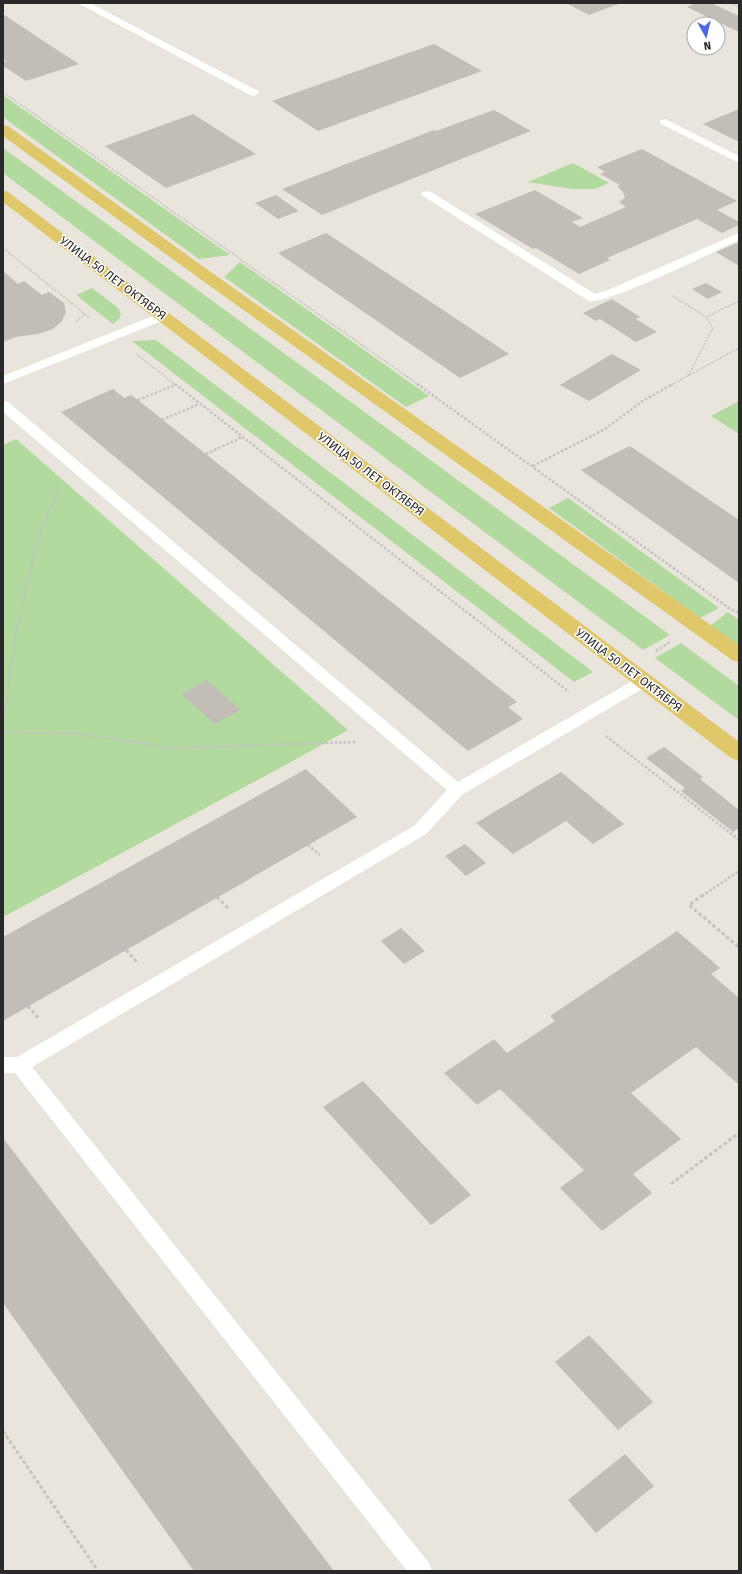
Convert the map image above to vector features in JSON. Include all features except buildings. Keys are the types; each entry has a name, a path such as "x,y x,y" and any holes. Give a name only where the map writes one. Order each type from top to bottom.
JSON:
{"main road":[{"path":"3,129 202,273 739,655"},
{"name":"УЛИЦА 50 ЛЕТ ОКТЯБРЯ","path":"3,195 739,753"}],"lane":[{"path":"83,3 254,93"},
{"path":"665,122 739,160"},
{"path":"427,194 593,298 612,293 739,236"},
{"path":"3,380 163,316"},
{"path":"3,404 457,790"},
{"path":"421,1571 12,1065 420,830 457,790 644,681"}],"path":[{"path":"730,3 739,7"},
{"path":"3,92 739,613"},
{"path":"3,248 112,336 572,693"},
{"path":"671,295 706,317 713,328 688,376"},
{"path":"706,317 739,302"},
{"path":"533,466 605,429 644,400 739,348"},
{"path":"138,400 175,385"},
{"path":"162,420 199,404"},
{"path":"206,454 243,437"},
{"path":"3,725 15,638 36,545 55,495 76,466"},
{"path":"582,718 739,840"},
{"path":"3,732 81,734 172,748 326,742 402,743"},
{"path":"739,872 689,905 739,947"},
{"path":"671,1184 739,1133"},
{"path":"3,1431 98,1571"}],"green space":[{"path":"3,95 230,255 199,259 3,117"},
{"path":"3,148 670,635 643,650 3,173"},
{"path":"573,163 609,183 595,189 572,189 528,182"},
{"path":"240,262 429,396 406,407 224,277"},
{"path":"92,288 118,308 121,314 119,319 113,324 76,295"},
{"path":"156,340 593,672 574,682 132,341"},
{"path":"739,401 739,434 711,416"},
{"path":"16,439 348,730 3,917 3,445"},
{"path":"568,498 719,608 700,618 549,508"},
{"path":"728,612 739,620 739,648 710,626"},
{"path":"681,643 739,686 739,720 655,658"}]}
